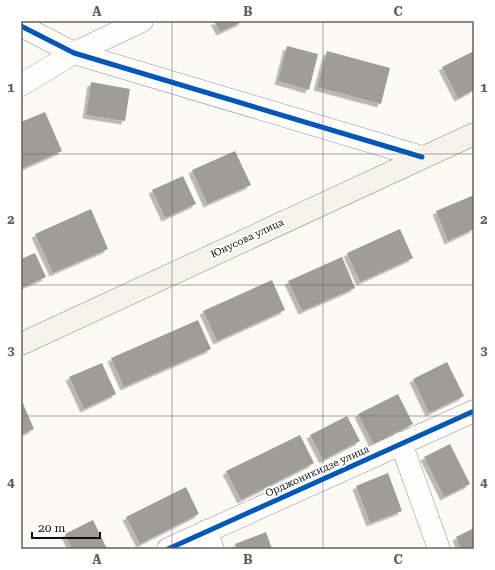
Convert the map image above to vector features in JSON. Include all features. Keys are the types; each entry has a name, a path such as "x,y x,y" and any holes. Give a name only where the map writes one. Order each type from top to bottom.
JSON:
{"main road":[{"name":"Юнусова улица","path":"21,344 474,134"}],"street":[{"path":"21,85 74,53 142,21"},
{"path":"21,26 74,53 422,157"},
{"name":"Орджоникидзе улица","path":"168,549 210,540 401,443 474,411"},
{"path":"401,443 439,549"}],"building":[{"path":"214,21 244,21 220,32"},
{"path":"287,46 318,54 309,90 278,81"},
{"path":"327,51 390,68 381,104 317,87"},
{"path":"474,51 474,90 458,98 442,67"},
{"path":"91,82 130,89 125,121 86,115"},
{"path":"45,112 62,151 21,169 21,122"},
{"path":"235,151 251,185 207,204 192,170"},
{"path":"183,176 196,204 165,218 152,190"},
{"path":"474,195 474,229 448,241 436,211"},
{"path":"91,209 108,249 53,273 35,234"},
{"path":"400,229 413,258 360,282 347,253"},
{"path":"35,253 46,277 21,288 21,259"},
{"path":"342,257 355,288 302,311 288,281"},
{"path":"272,280 285,310 217,341 203,311"},
{"path":"198,320 211,349 124,387 111,358"},
{"path":"447,362 464,396 429,413 413,379"},
{"path":"102,363 116,394 84,409 69,377"},
{"path":"398,394 413,424 373,444 358,414"},
{"path":"21,399 34,429 21,435"},
{"path":"347,416 360,441 323,460 310,435"},
{"path":"300,435 314,463 241,500 226,471"},
{"path":"450,444 470,484 444,497 424,457"},
{"path":"388,473 402,511 370,523 356,486"},
{"path":"186,487 199,514 140,544 126,517"},
{"path":"93,520 107,549 72,549 65,534"},
{"path":"474,528 474,549 461,549 456,537"},
{"path":"266,532 272,549 237,549 235,544"}],"cycle path":[{"path":"21,26 74,53 422,157"},
{"path":"168,549 474,411"}]}
